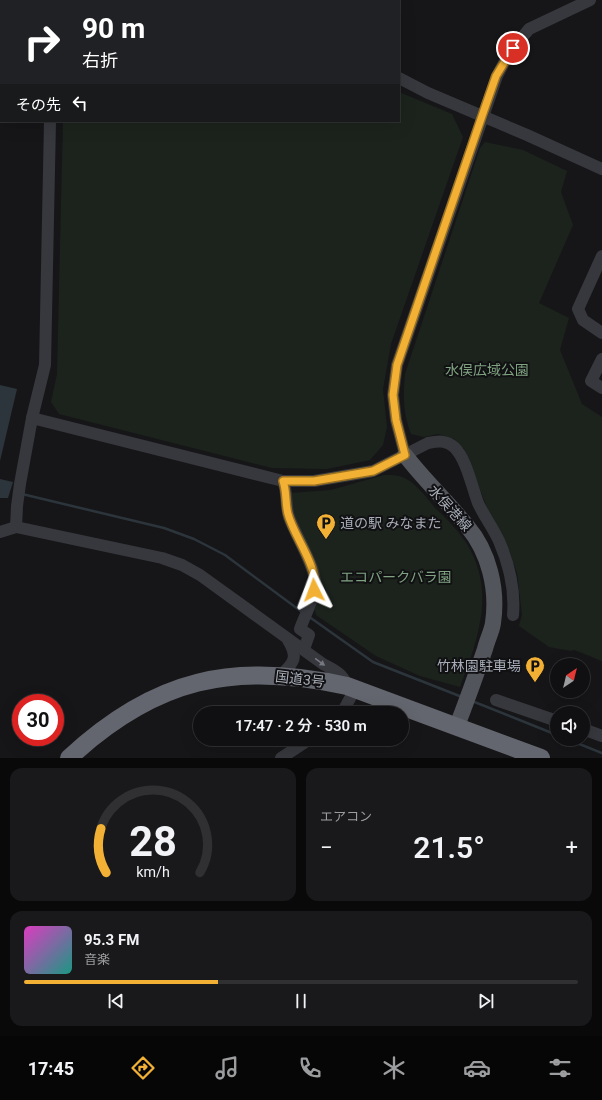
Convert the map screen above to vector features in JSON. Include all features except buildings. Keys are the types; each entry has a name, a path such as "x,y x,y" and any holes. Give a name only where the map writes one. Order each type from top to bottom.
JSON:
{"highway":[{"name":"国道3号","path":"69,758 103,729 129,711 157,697 186,686 217,678 248,674 281,675 315,679 351,688 459,720 540,758"}],"main road":[{"name":"水俣港線","path":"405,455 468,526 487,559 492,579 495,600 493,624 472,687 459,720"}],"street":[{"path":"405,455 396,420 393,395 397,365 496,76 508,55 529,29 590,0"},
{"path":"400,79 428,93 602,169"},
{"path":"16,527 20,484 32,418 45,365 50,122"},
{"path":"602,256 578,309 583,320 602,333"},
{"path":"602,359 591,381 602,388"},
{"path":"32,418 283,481 314,481 373,471 428,443 437,441 447,442 460,454 479,505 499,540 506,561 514,601 513,615"},
{"path":"283,481 287,491 286,503 288,515 314,574 315,583 300,629 309,635 304,649"},
{"path":"0,532 16,527 162,558 182,565 200,575 288,640 304,649 344,677 351,688 345,706"},
{"path":"281,675 292,664 295,658 294,649 288,640"},
{"path":"496,700 550,719"},
{"path":"590,732 602,736"},
{"path":"281,758 299,746"}],"green space":[{"path":"400,92 452,114 463,137 391,344 383,389 387,427 383,445 370,460 327,469 272,468 59,414 51,402 57,374 63,122 400,122"},
{"name":"水俣広域公園","path":"485,142 523,150 567,171 561,192 573,225 539,303 569,318 560,350 582,404 602,417 602,661 574,650 571,651 549,647 519,626 522,615 517,573 505,540 490,515 464,449 454,439 438,434 424,437 411,434 406,419 404,396 405,374 480,148"},
{"name":"エコパークバラ園","path":"384,475 395,475 402,477 417,487 460,535 467,544 476,562 481,580 481,616 473,651 460,687 420,676 376,656 316,615 314,607 322,594 320,574 291,511 290,493 331,490"}],"shaded area":[{"path":"0,385 17,389 0,461"},
{"path":"0,479 13,482 8,498 0,498"}],"waterway":[{"path":"22,494 164,528 194,539 225,555 302,612"},
{"path":"308,616 373,662 462,697"},
{"path":"472,701 550,732"},
{"path":"584,746 602,753"}],"place":[{"name":"道の駅 みなまた","path":"326,540"},
{"name":"竹林園駐車場","path":"535,683"}],"route":[{"path":"314,590 314,574 288,515 286,503 287,491 283,481 314,481 373,471 405,455 396,420 393,395 397,365 496,76 513,48"}]}
